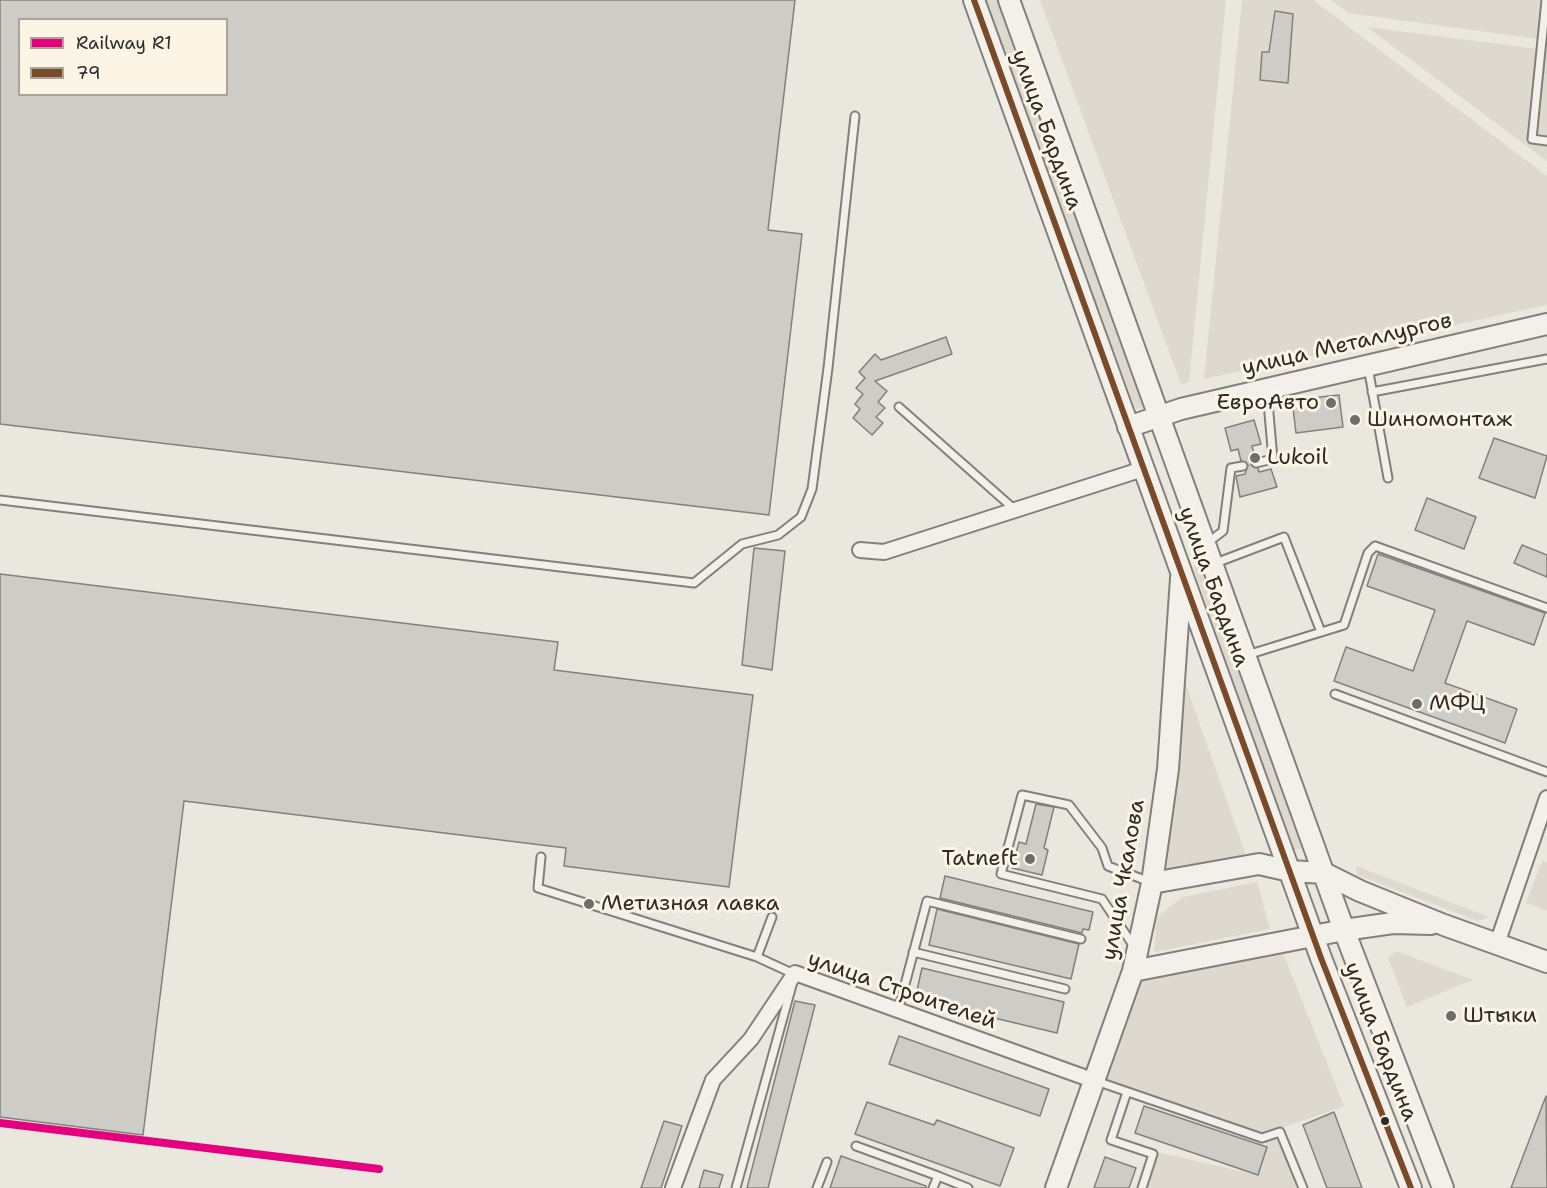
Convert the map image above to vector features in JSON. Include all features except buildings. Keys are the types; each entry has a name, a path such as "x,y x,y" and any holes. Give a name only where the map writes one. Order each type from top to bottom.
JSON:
{"main road":[{"name":"улица Бардина","path":"974,0 1313,936 1411,1188"},
{"name":"улица Бардина","path":"1011,5 1344,930 1443,1188"},
{"path":"981,22 1011,5"},
{"name":"улица Металлургов","path":"1128,427 1159,415 1267,388 1547,324"},
{"name":"улица Чкалова","path":"1056,1188 1135,962 1152,883 1168,769 1182,570"},
{"path":"1152,883 1259,864 1290,871 1324,873 1360,891 1444,925 1547,962"},
{"path":"1135,962 1393,923 1444,925"}],"street":[{"path":"860,550 884,552 1143,470"},
{"path":"1497,944 1547,798"},
{"name":"улица Строителей","path":"673,1188 713,1080 751,1039 795,973 1095,1081"}],"lane":[{"path":"1546,0 1532,139 1547,141"},
{"path":"0,500 693,583 742,543 778,535 801,517 812,489 828,368 855,116"},
{"path":"1372,392 1547,359"},
{"path":"1367,364 1388,478"},
{"path":"1256,462 1273,459 1267,388"},
{"path":"899,407 1014,509"},
{"path":"1204,545 1223,531 1231,468 1243,466"},
{"path":"1211,564 1284,537 1321,632"},
{"path":"1245,656 1344,625 1368,553 1375,546 1547,608"},
{"path":"1335,694 1547,772"},
{"path":"1135,962 1102,899 1001,874 1022,795 1069,805 1102,848 1108,866 1152,883"},
{"path":"541,857 538,888 757,957 795,973 736,1188"},
{"path":"898,1011 927,901 1082,939"},
{"path":"757,957 772,917"},
{"path":"913,952 1065,989"},
{"path":"1095,1081 1262,1138 1280,1132 1303,1188"},
{"path":"1127,1092 1111,1140 1154,1154 1142,1188"},
{"path":"856,1146 968,1188"},
{"path":"817,1188 826,1162"},
{"path":"933,1188 938,1176"}],"shaded area":[{"path":"983,0 997,0 1147,406 1136,409"},
{"path":"1040,0 1226,0 1189,382 1181,384"},
{"path":"1242,0 1313,0 1547,176 1547,305 1204,379"},
{"path":"1331,0 1547,0 1547,161 1367,27 1538,49 1543,44 1538,39 1348,13"},
{"path":"1204,562 1307,848 1293,850 1193,566"},
{"path":"1185,682 1248,861 1183,875 1167,867"},
{"path":"1542,861 1547,863 1547,911 1526,903"},
{"path":"1356,866 1489,917 1478,921 1357,875"},
{"path":"1257,882 1270,929 1154,952 1157,917 1183,897"},
{"path":"1281,948 1344,1106 1262,1135 1101,1080 1137,976"},
{"path":"1396,951 1473,980 1407,1007 1388,958"},
{"path":"1279,1135 1300,1188 1145,1188 1157,1152 1257,1175 1267,1147 1264,1140"}],"rail line":[{"name":"R1","path":"0,1123 379,1169"}],"transit line":[{"name":"79","path":"974,0 1321,958 1411,1188"}],"place":[{"name":"ЕвроАвто","path":"1331,403"},
{"name":"Шиномонтаж","path":"1355,420"},
{"name":"Lukoil","path":"1255,458"},
{"name":"МФЦ","path":"1417,704"},
{"name":"Tatneft","path":"1030,859"},
{"name":"Метизная лавка","path":"589,904"},
{"name":"Штыки","path":"1451,1016"}]}
